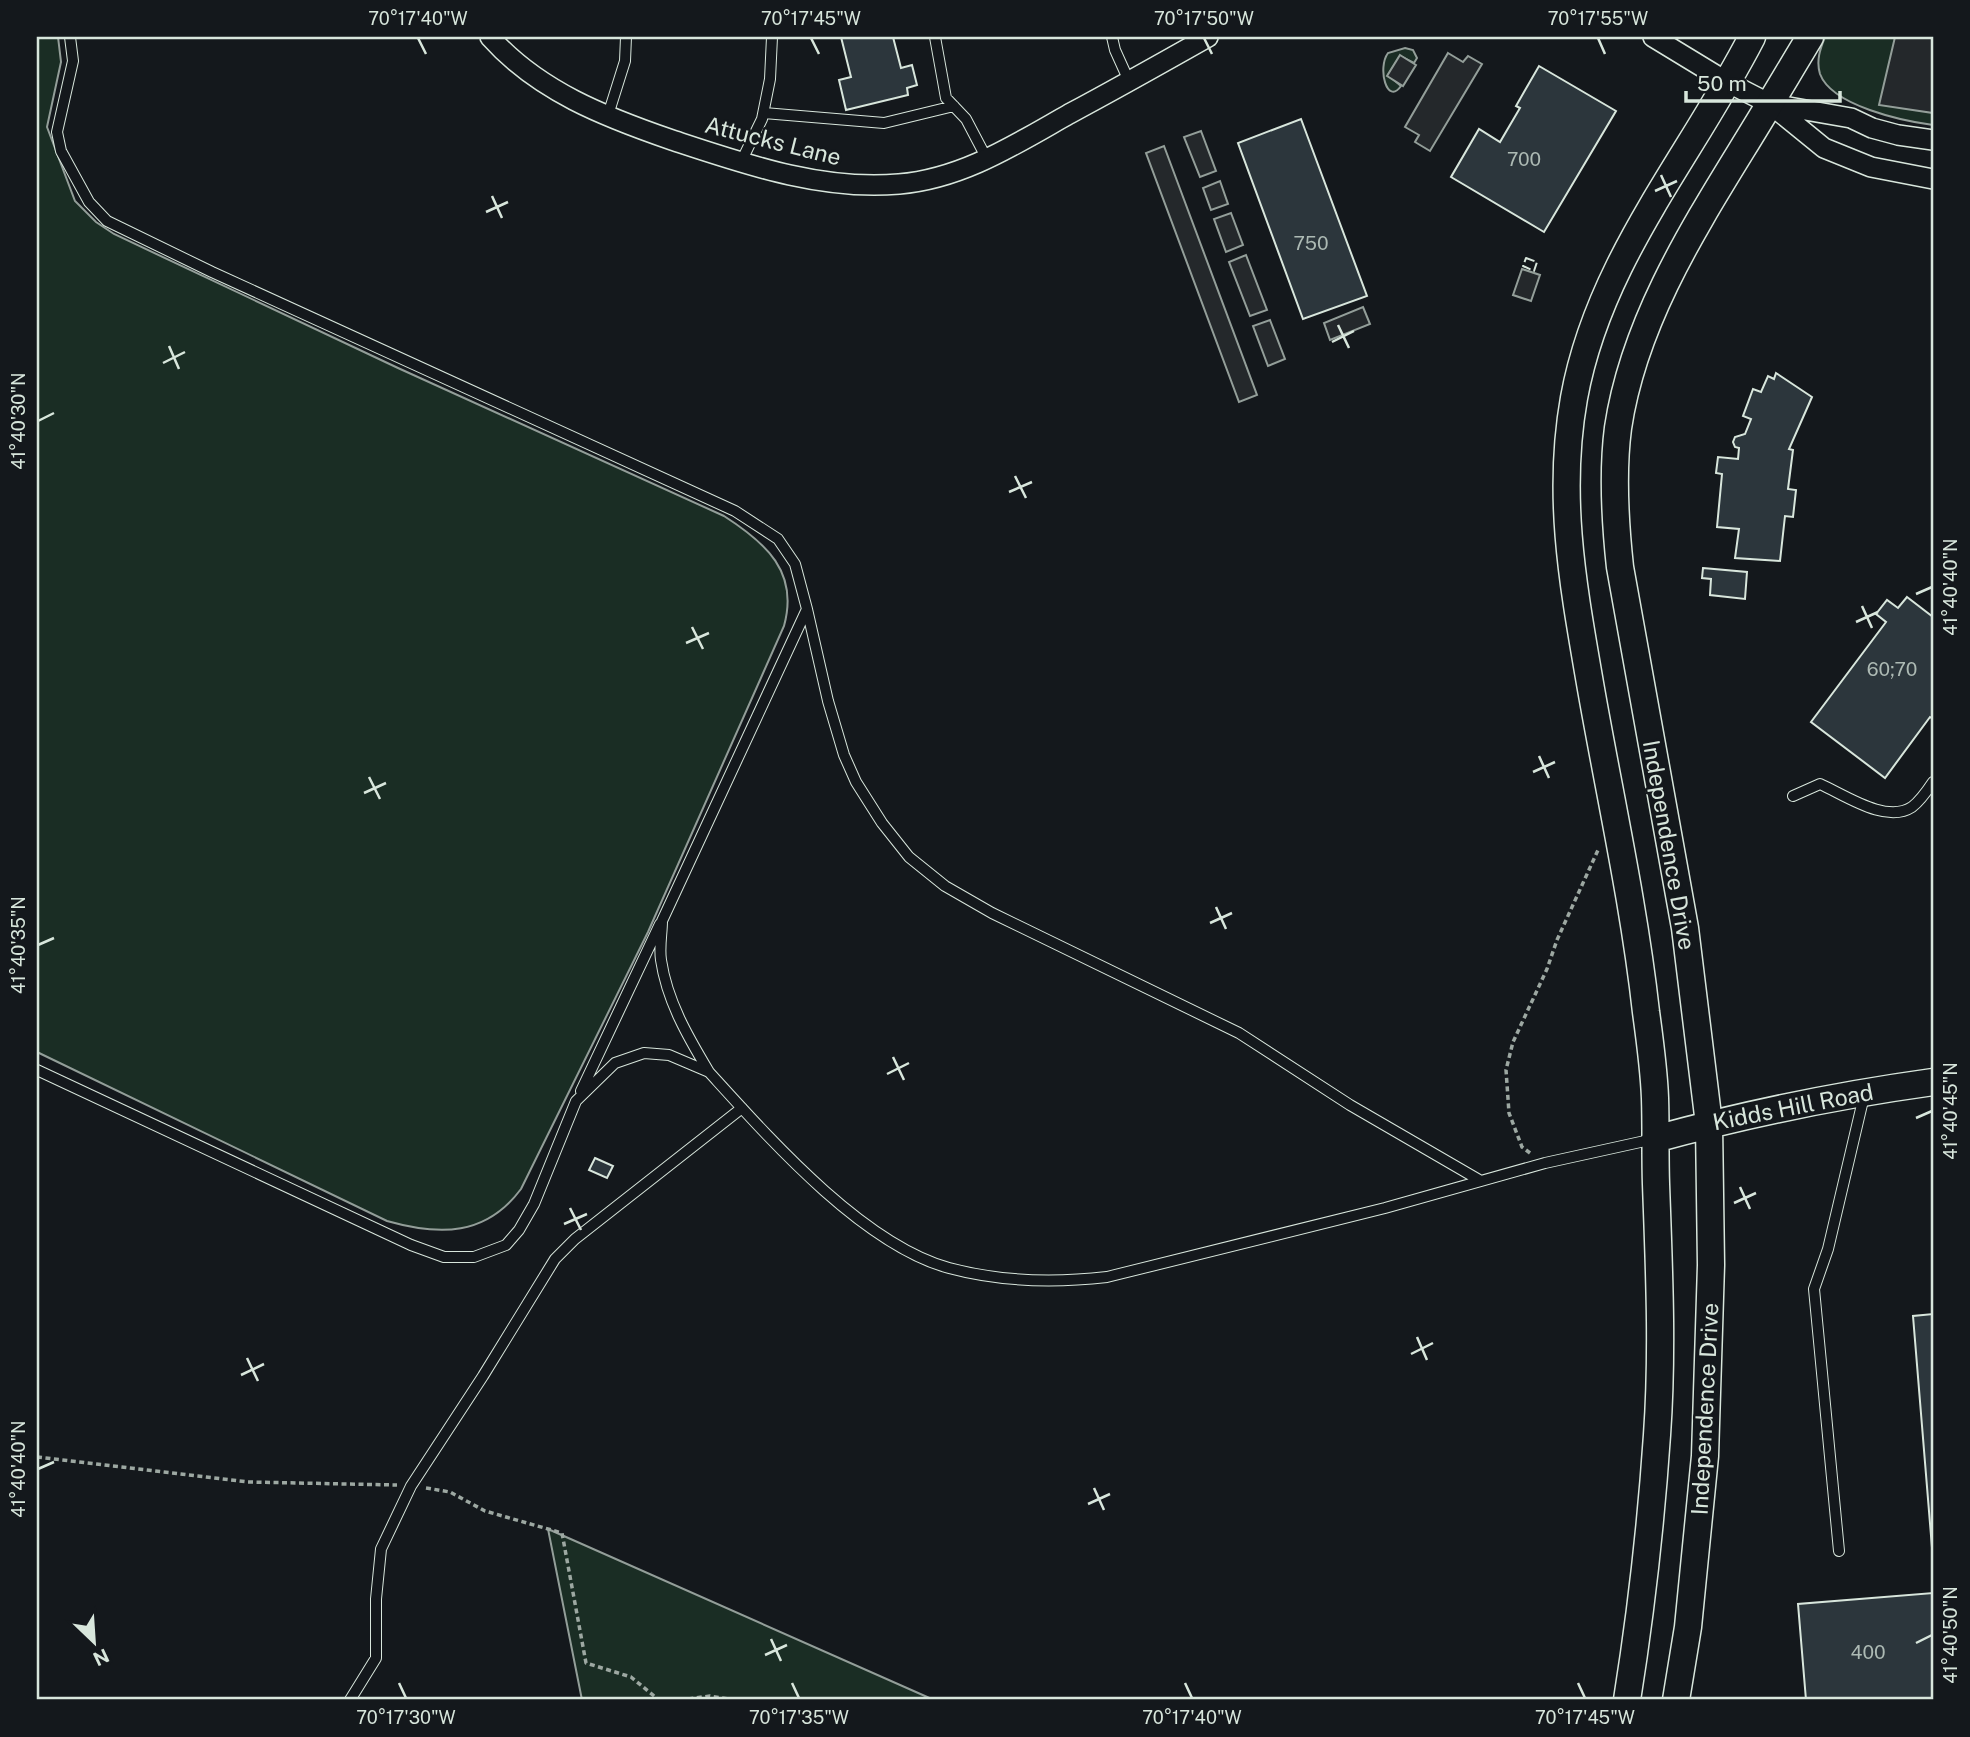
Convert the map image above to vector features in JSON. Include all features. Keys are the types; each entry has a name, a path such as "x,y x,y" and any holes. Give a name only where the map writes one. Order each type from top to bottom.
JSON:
{"street":[{"name":"Attucks Lane","path":"490,37 507,55 547,86 608,115 666,138 741,162 805,178 835,184 880,185 945,176 987,159 1208,37"},
{"path":"1653,37 1727,82 1770,104 1824,148 1871,167 1933,179"},
{"name":"Independence Drive","path":"1627,1700 1645,1576 1657,1431 1660,1314 1655,1095 1646,1010 1567,540 1566,463 1574,394 1609,287 1650,206 1752,37"},
{"name":"Independence Drive","path":"1676,1700 1688,1628 1705,1456 1711,1265 1709,1124 1695,998 1682,914 1620,567 1615,508 1615,461 1628,386 1653,309 1706,207 1810,37"},
{"path":"1770,104 1851,118 1898,135 1933,140"},
{"name":"Kidds Hill Road","path":"1655,1139 1709,1124 1865,1092 1933,1082"}],"lane":[{"path":"70,37 74,61 58,132 61,151 89,202 107,221 212,272 735,511 778,539 795,564 844,755 856,782 882,823 909,857 945,886 992,913 1238,1033 1350,1105 1481,1181"},
{"path":"608,115 625,61 626,37"},
{"path":"741,162 764,113 770,79 772,37"},
{"path":"935,37 946,97 966,119 987,159"},
{"path":"1112,37 1129,81"},
{"path":"764,113 884,123 954,106"},
{"path":"37,1070 398,1239 444,1257 474,1257 506,1245 534,1204 576,1101 807,609"},
{"path":"1793,796 1820,784 1882,812 1890,813 1909,809 1933,782"},
{"path":"662,921 661,957 666,985 690,1039 709,1072 742,1108 851,1214 896,1244 947,1267 998,1278 1061,1282 1107,1277 1385,1208 1545,1163 1655,1139"},
{"path":"576,1101 615,1063 644,1053 669,1055 709,1072"},
{"path":"1839,1551 1814,1289 1828,1249 1865,1092"},
{"path":"350,1700 376,1658 376,1599 381,1549 411,1486 555,1259 575,1238 742,1108"}],"path":[{"path":"1545,1163 1522,1147 1515,1132 1508,1113 1506,1069 1513,1042 1600,845"},
{"path":"680,1700 710,1696 734,1700"}],"green space":[{"path":"37,37 58,37 61,62 47,127 75,201 96,222 114,234 398,368 724,516 765,548 783,575 787,590 784,626 648,932 521,1189 493,1216 477,1224 443,1230 387,1221 37,1052"},
{"path":"1825,37 1900,37 1933,111 1933,125 1887,116 1838,95 1820,74 1819,55"},
{"path":"1405,48 1413,50 1417,58 1414,63 1400,56 1388,75 1401,86 1392,91 1385,83 1385,60 1388,53"},
{"path":"548,1529 934,1700 582,1700"}],"shaded area":[{"path":"1895,37 1933,37 1933,113 1879,105"},
{"path":"1448,53 1463,62 1468,56 1482,64 1430,151 1415,142 1419,135 1405,127"},
{"path":"1400,55 1416,65 1403,86 1387,76"},
{"path":"1201,131 1216,171 1200,177 1184,137"},
{"path":"1164,146 1257,395 1239,402 1146,153"},
{"path":"1220,181 1228,204 1211,210 1203,188"},
{"path":"1231,213 1243,245 1226,252 1214,219"},
{"path":"1246,255 1267,310 1250,316 1229,262"},
{"path":"1522,269 1540,275 1531,301 1513,295"},
{"path":"1363,307 1370,324 1330,340 1324,323"},
{"path":"1270,320 1285,359 1268,366 1253,326"}],"building":[{"path":"841,37 893,37 901,68 912,65 917,85 907,88 908,95 846,110 839,80 851,77"},
{"path":"1539,66 1616,111 1544,232 1451,177 1479,129 1500,142 1520,108 1516,106"},
{"path":"1301,119 1367,296 1303,319 1238,143"},
{"path":"1776,373 1812,397 1789,449 1793,450 1788,489 1796,490 1793,517 1785,516 1780,561 1735,558 1739,529 1717,527 1722,474 1716,473 1718,457 1738,459 1739,448 1735,447 1733,442 1735,437 1745,434 1751,419 1743,416 1753,389 1761,392 1768,376 1774,379"},
{"path":"1703,568 1747,572 1745,599 1710,595 1711,579 1702,578"},
{"path":"1907,597 1933,617 1933,719 1930,717 1885,778 1811,722 1886,622 1876,614 1887,600 1898,608"},
{"path":"595,1158 613,1166 607,1178 589,1170"},
{"path":"1933,1314 1933,1560 1913,1316"},
{"path":"1933,1593 1933,1700 1806,1700 1798,1604"}],"fence":[{"path":"1526,258 1537,262 1534,271 1523,266 1526,258"}]}
